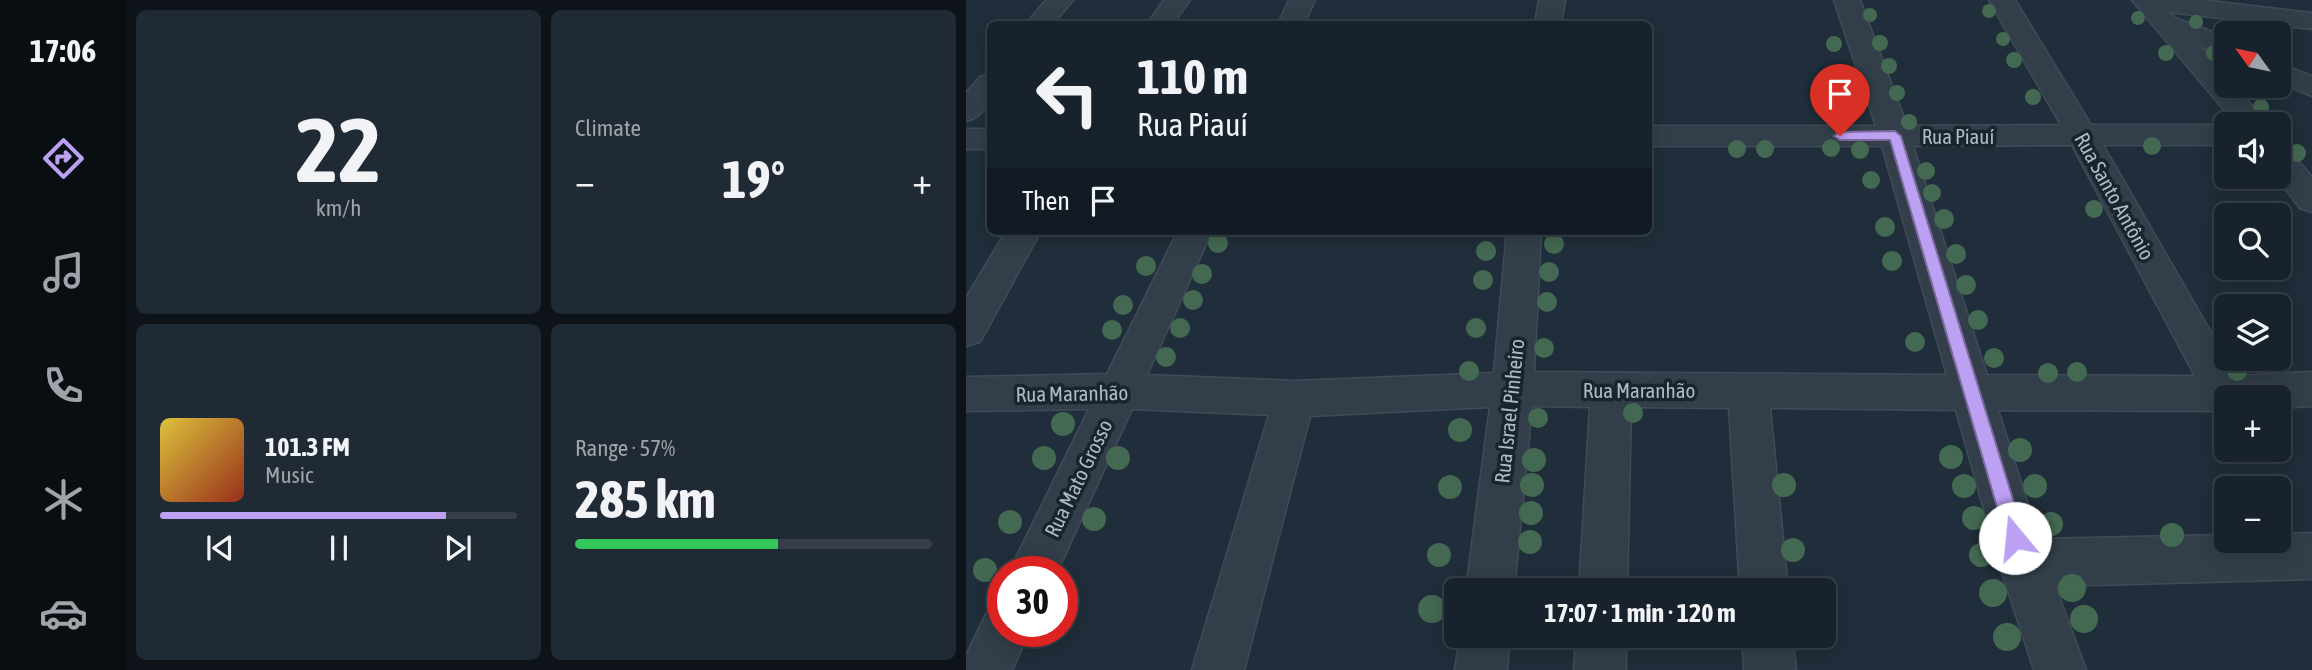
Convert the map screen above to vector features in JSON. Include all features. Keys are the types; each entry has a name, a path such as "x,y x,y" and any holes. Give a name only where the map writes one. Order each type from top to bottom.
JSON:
{"street":[{"path":"1042,21 1060,0"},
{"path":"1162,21 1177,0"},
{"path":"1292,21 1302,0"},
{"path":"1548,21 1552,0"},
{"path":"1847,0 1895,136 2023,563 2060,670"},
{"name":"Rua Santo Antônio","path":"2002,0 2083,137 2220,385"},
{"path":"2151,8 2312,21"},
{"path":"2151,8 2214,41"},
{"path":"2151,8 2242,112"},
{"path":"2291,77 2312,87"},
{"path":"966,112 987,87"},
{"name":"Rua Piauí","path":"1652,136 2214,135"},
{"path":"966,139 987,139"},
{"path":"2291,174 2312,200"},
{"path":"966,331 1022,235"},
{"name":"Rua Mato Grosso","path":"1041,556 1193,235"},
{"name":"Rua Israel Pinheiro","path":"1491,578 1513,389 1524,235"},
{"name":"Rua Maranhão","path":"966,394 1121,391 1294,399 1513,389 2214,394"},
{"path":"1748,389 1763,578"},
{"name":"Rua Maranhão","path":"2291,390 2312,389"},
{"path":"1603,578 1611,391"},
{"path":"1218,670 1294,399"},
{"path":"2023,563 2312,556"},
{"path":"986,670 997,647"},
{"path":"1481,670 1484,648"},
{"path":"1600,670 1601,648"},
{"path":"1768,648 1770,670"}],"route":[{"path":"1840,136 1895,136 2015,538"}]}
